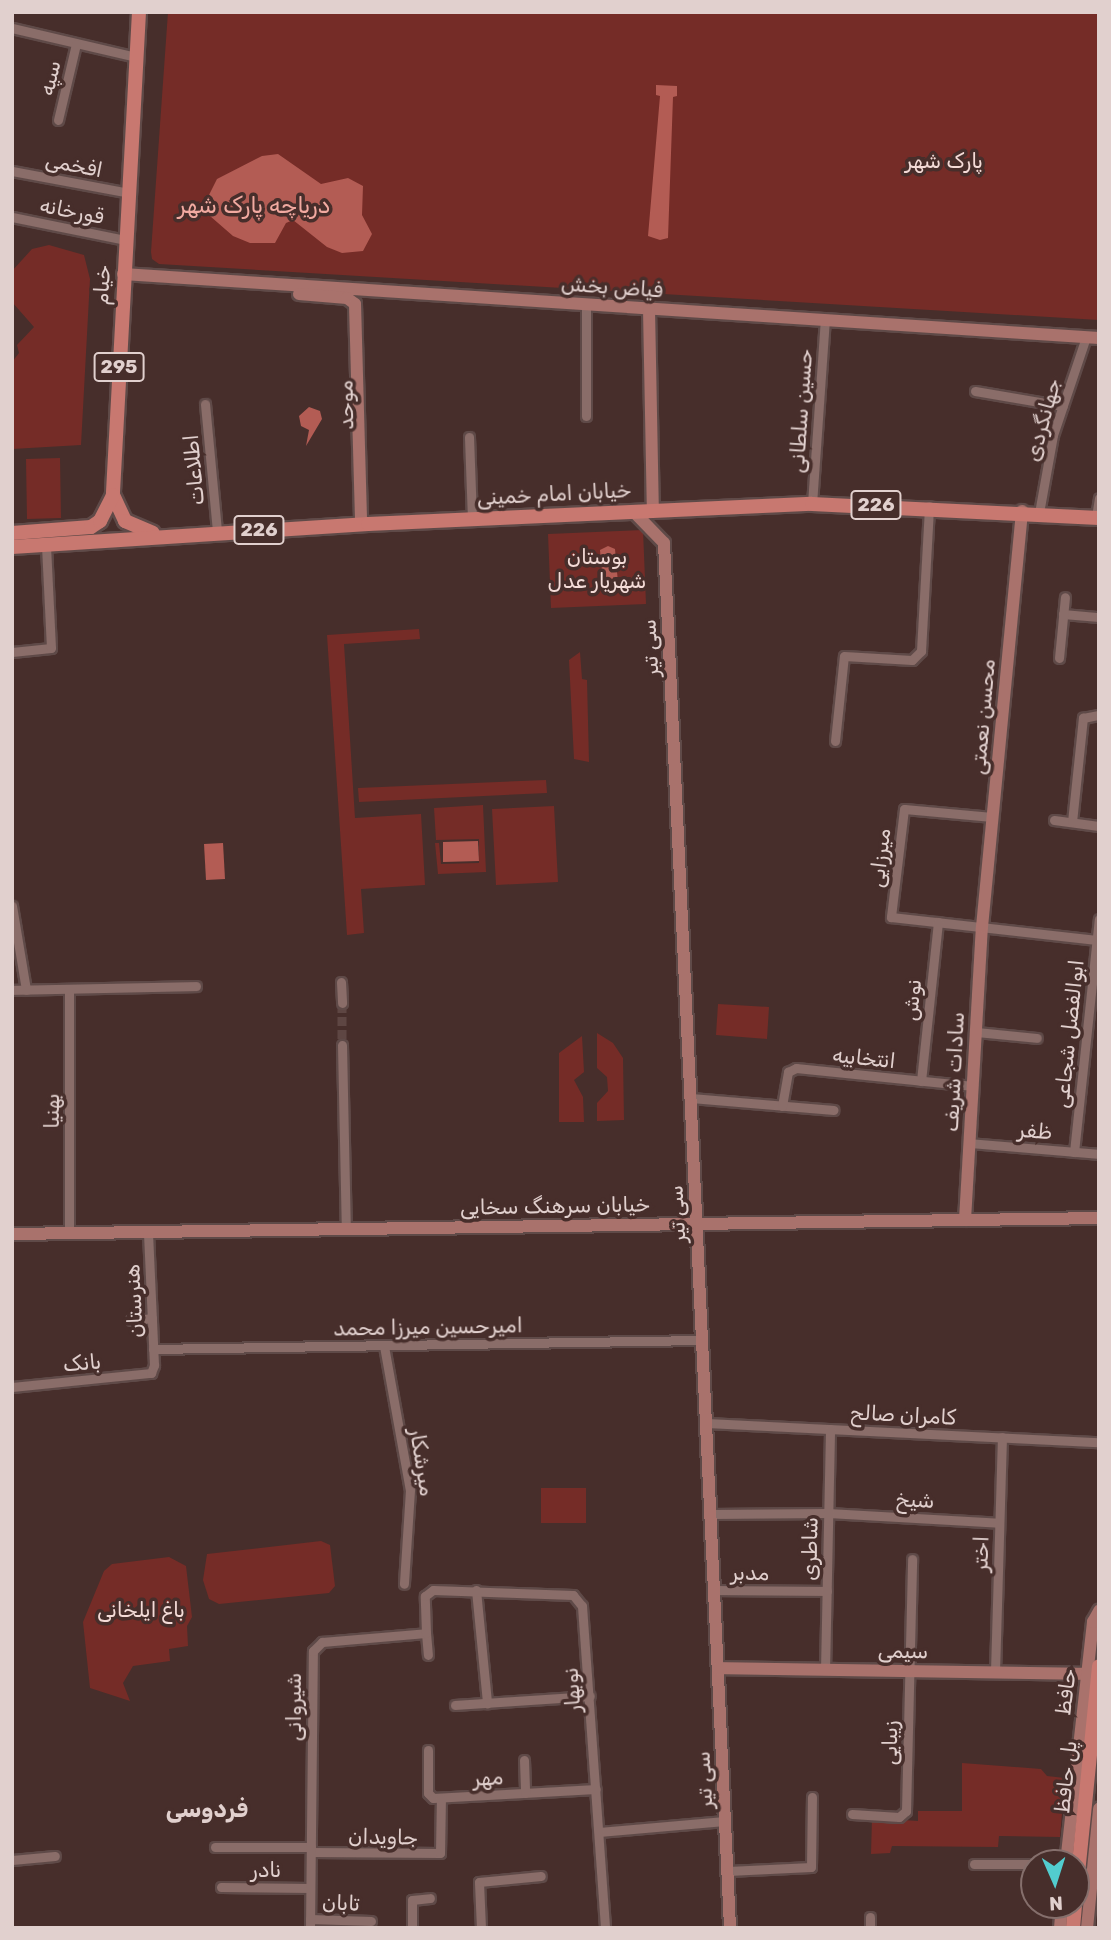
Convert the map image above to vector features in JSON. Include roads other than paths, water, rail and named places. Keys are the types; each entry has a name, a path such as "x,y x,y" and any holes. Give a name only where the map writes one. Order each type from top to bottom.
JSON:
{"main road":[{"name":"خیام","path":"113,495 139,12"},
{"path":"12,533 91,527 100,521 113,495"},
{"path":"113,495 125,521 157,536"},
{"name":"خیابان امام خمینی","path":"12,547 364,524 812,504 929,506 1098,518"},
{"name":"پل حافظ","path":"1079,1849 1093,1670"}],"street":[{"path":"12,28 137,57"},
{"name":"سپه","path":"58,120 76,44"},
{"name":"افخمی","path":"12,171 128,193"},
{"name":"قورخانه","path":"12,217 125,240"},
{"path":"123,277 347,298 355,303 364,524"},
{"name":"فیاض بخش","path":"123,277 372,290 1092,338"},
{"name":"موحد","path":"364,524 363,302 372,290"},
{"path":"586,305 586,416"},
{"path":"649,309 653,511"},
{"name":"حسین سلطانی","path":"812,504 825,320"},
{"name":"جهانگردی","path":"1039,513 1063,406 1092,338"},
{"path":"975,391 1063,406"},
{"name":"اطلاعات","path":"205,404 217,532"},
{"path":"469,437 472,519"},
{"path":"1098,518 1099,498"},
{"path":"835,741 844,656 912,660 921,651 929,506"},
{"name":"سی تیر","path":"634,512 664,543 730,1928"},
{"name":"محسن نعمتی","path":"982,927 1022,512"},
{"path":"12,652 51,649 46,544"},
{"path":"1059,658 1065,597"},
{"path":"1063,614 1099,617"},
{"path":"1072,822 1083,718 1099,715"},
{"name":"میرزایی","path":"938,922 891,917 904,809 992,817"},
{"path":"1054,820 1099,826"},
{"path":"12,906 26,990"},
{"name":"ابوالفضل شجاعی","path":"1074,1152 1099,919"},
{"path":"938,922 1097,940"},
{"name":"نوش","path":"921,1081 938,922"},
{"name":"سادات شریف","path":"965,1220 982,927"},
{"path":"341,982 342,1003"},
{"path":"12,990 196,986"},
{"name":"بهنیا","path":"69,989 69,1232"},
{"path":"976,1032 1037,1038"},
{"path":"342,1045 346,1228"},
{"name":"انتخابیه","path":"782,1106 788,1072 796,1068 973,1086"},
{"path":"691,1098 833,1110"},
{"name":"ظفر","path":"969,1143 1099,1154"},
{"name":"خیابان سرهنگ سخایی","path":"12,1234 1099,1218"},
{"name":"هنرستان","path":"148,1231 153,1370"},
{"path":"131,1320 152,1318"},
{"name":"امیرحسین میرزا محمد","path":"153,1349 702,1340"},
{"name":"میرشکار","path":"384,1346 410,1490 404,1584"},
{"name":"بانک","path":"12,1387 146,1376 153,1370"},
{"name":"کامران صالح","path":"706,1423 1099,1442"},
{"name":"شاطری","path":"825,1670 830,1429"},
{"name":"اختر","path":"995,1672 1002,1437"},
{"name":"شیخ","path":"711,1514 828,1513 999,1523"},
{"name":"زیبایی","path":"852,1814 904,1815 912,1559"},
{"name":"نوبهار","path":"426,1633 425,1596 433,1590 476,1590 576,1597 584,1613 605,1928"},
{"path":"476,1590 486,1703"},
{"name":"مدبر","path":"714,1590 827,1591"},
{"name":"حافظ","path":"1068,1849 1093,1670 1093,1622 1099,1611"},
{"path":"426,1633 428,1655"},
{"name":"شیروانی","path":"310,1924 312,1656 322,1642 426,1633"},
{"name":"سیمی","path":"718,1668 995,1672 1093,1670"},
{"path":"455,1705 590,1696"},
{"path":"428,1750 428,1793 441,1798"},
{"path":"524,1760 525,1793"},
{"name":"مهر","path":"441,1798 596,1789"},
{"path":"728,1871 811,1867 812,1797"},
{"name":"جاویدان","path":"311,1850 440,1853 441,1798"},
{"path":"1087,1928 1099,1809"},
{"path":"599,1832 725,1821"},
{"path":"215,1847 311,1850"},
{"path":"12,1860 55,1856"},
{"path":"974,1864 1020,1864"},
{"path":"481,1928 479,1882 541,1876"},
{"name":"نادر","path":"221,1887 310,1888"},
{"path":"412,1928 413,1899 430,1898"},
{"name":"تابان","path":"310,1924 370,1921"}],"water":[{"path":"656,85 677,86 677,96 673,97 668,238 660,240 648,236 660,96 656,95"},
{"name":"دریاچه پارک شهر","path":"278,154 321,184 348,178 363,186 362,215 372,234 363,251 342,253 327,247 293,220 286,223 275,243 250,243 233,236 210,216 206,201 217,179 262,156"},
{"path":"309,407 320,411 322,419 306,446 309,430 301,426 299,416"},
{"path":"608,546 615,549 618,583 610,588 603,585 600,550"},
{"path":"478,841 479,861 443,862 443,842"},
{"path":"223,843 225,879 206,880 204,844"}],"tunnel":[{"path":"342,1003 342,1045"}],"district":[{"name":"فردوسی","path":"207,1809"}],"park label":[{"name":"پارک شهر","path":"944,161"},
{"name":"بوستان شهریار عدل","path":"597,569"},
{"name":"باغ ایلخانی","path":"141,1610"}]}
